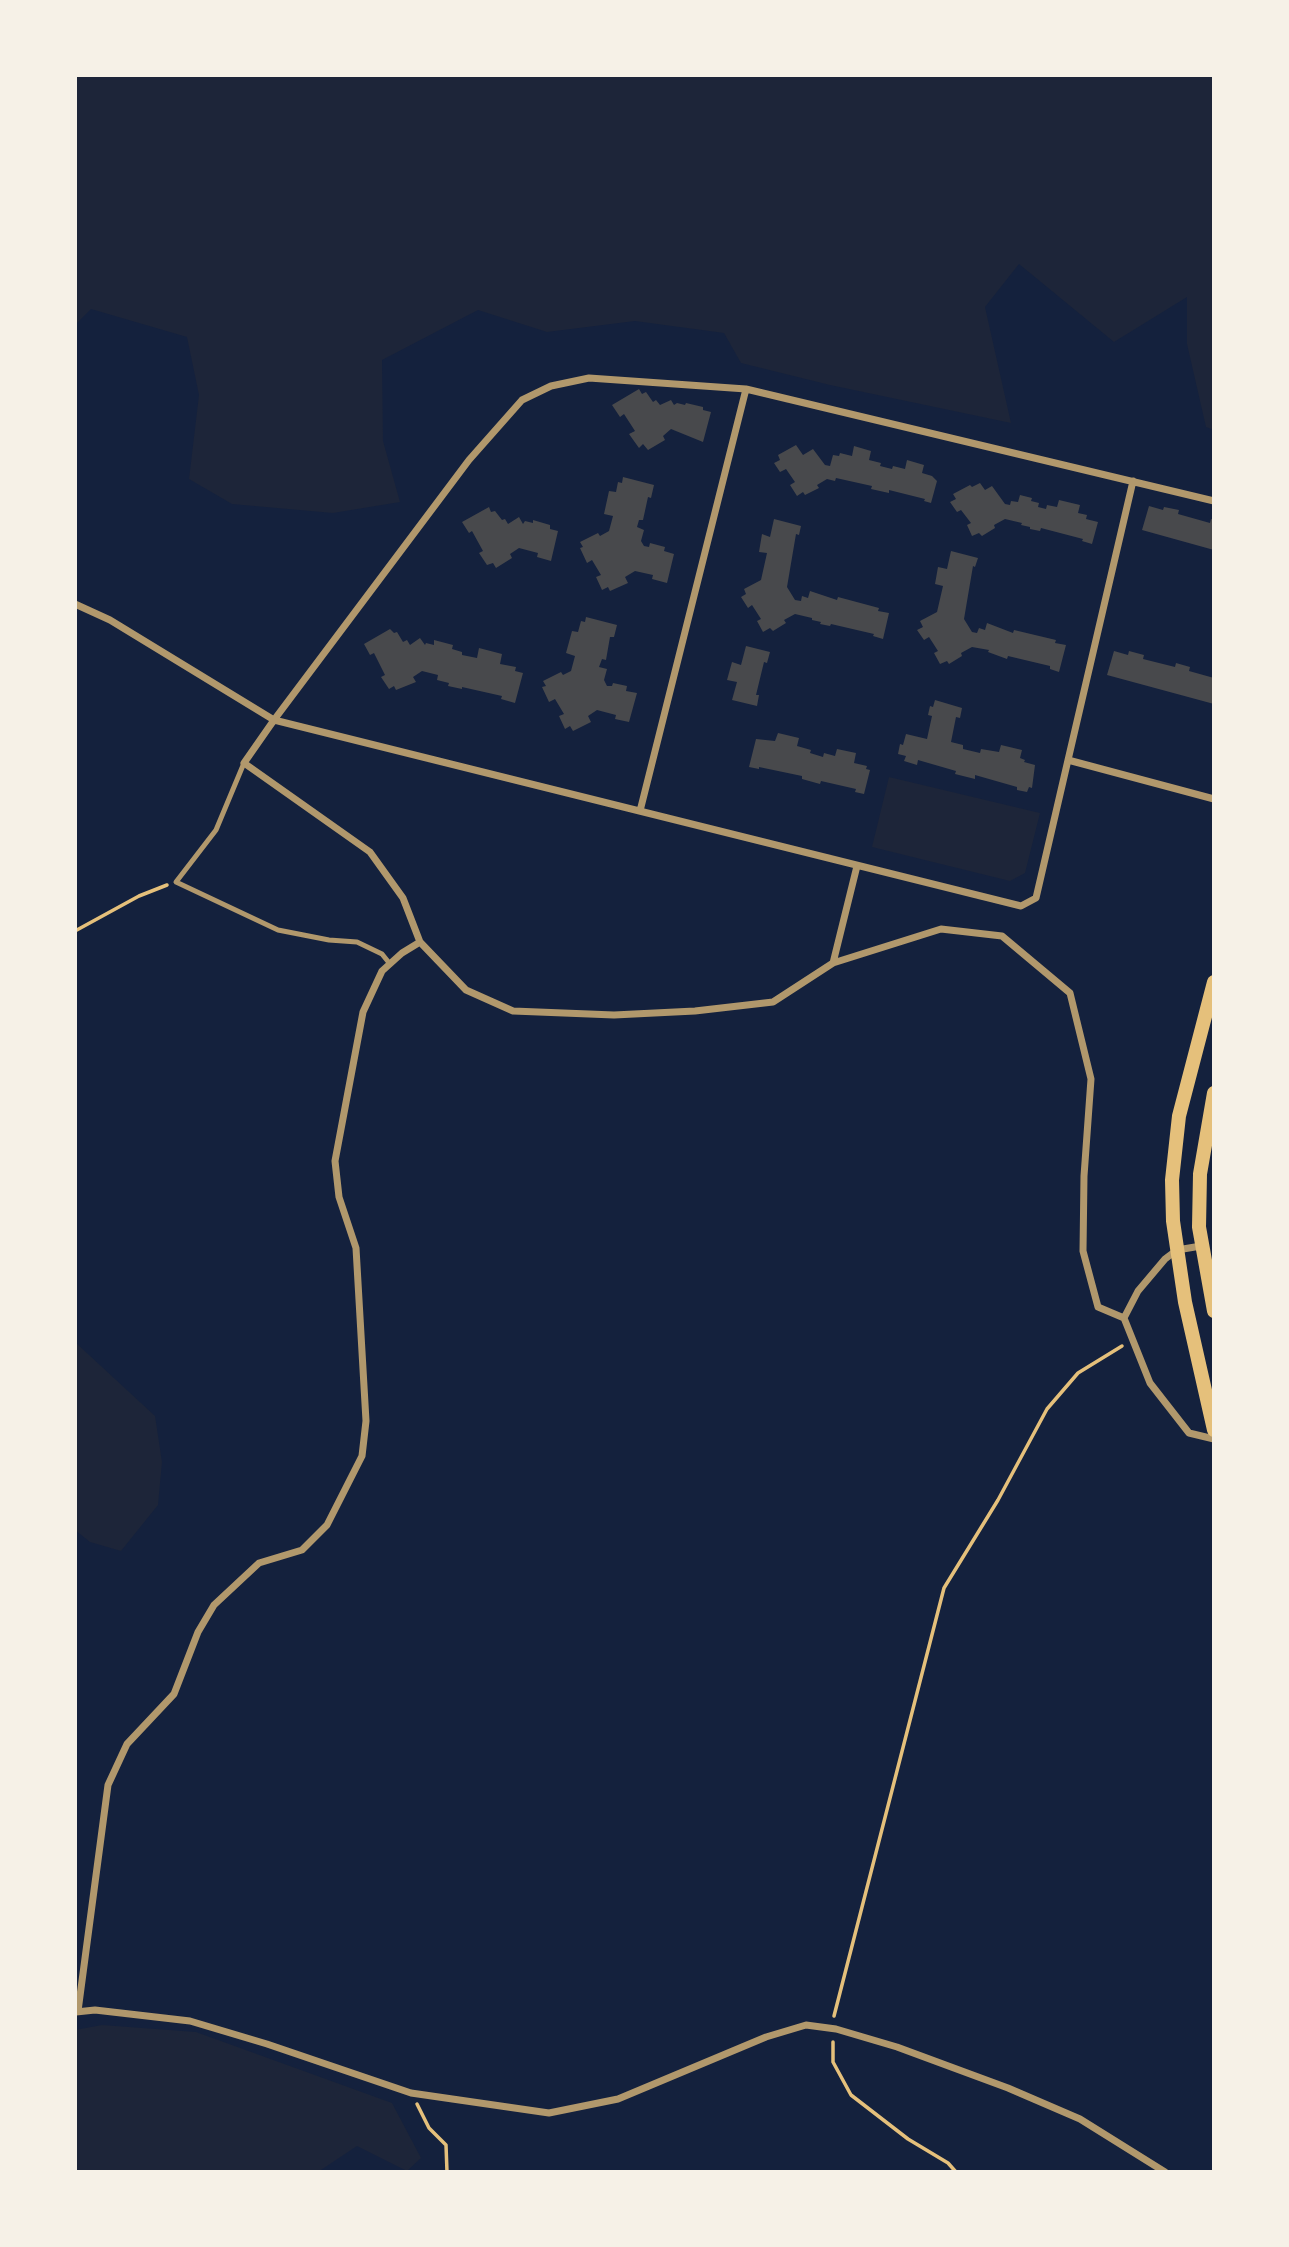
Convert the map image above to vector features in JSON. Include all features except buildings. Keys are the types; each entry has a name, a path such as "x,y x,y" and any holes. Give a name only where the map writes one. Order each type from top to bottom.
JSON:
{"main road":[{"path":"1214,982 1180,1116 1172,1180 1173,1221 1185,1302 1214,1430"},
{"path":"1214,1093 1200,1174 1199,1227 1214,1311"}],"street":[{"path":"1125,1318 1098,1307 1083,1251 1084,1176 1091,1079 1070,993 1002,936 941,929 833,963 773,1002 695,1011 614,1015 513,1011 466,990 419,942 403,898 370,852 244,763 469,460 522,400 551,386 589,378 746,389 1214,501"},
{"path":"640,811 746,389"},
{"path":"75,604 110,620 274,720 1021,906 1036,898 1133,481"},
{"path":"1068,761 1214,799"},
{"path":"833,963 857,866"},
{"path":"419,942 382,971 363,1012 335,1161 339,1197 356,1248 366,1421 362,1456 327,1525 302,1550 259,1563 214,1605 198,1632 174,1694 127,1744 108,1785 77,2011 95,2010 190,2021 411,2093 549,2113 618,2099 766,2037 806,2025 833,2029 897,2047 1009,2088 1080,2119 1165,2172"},
{"path":"1202,1246 1177,1250 1165,1259 1138,1291 1125,1318 1150,1383 1189,1433 1214,1439"}],"lane":[{"path":"244,763 216,830 176,882 278,930 329,940 357,942 382,954 390,964"}],"path":[{"path":"75,931 139,895 176,882"},
{"path":"956,2172 948,2163 908,2139 851,2095 833,2062 834,2011 944,1588 998,1500 1047,1409 1077,1373 1133,1340"},
{"path":"411,2093 429,2128 446,2145 446,2172"}],"shaded area":[{"path":"75,75 1214,75 1214,430 1206,427 1187,344 1187,297 1114,342 1019,264 985,307 1011,423 830,385 741,363 724,333 635,321 547,332 478,310 382,360 383,441 400,502 333,513 232,504 189,479 199,395 187,337 91,309 75,325"},
{"path":"889,777 1040,813 1025,873 1010,881 872,847"},
{"path":"75,1342 155,1416 162,1462 158,1505 121,1551 90,1542 75,1530"},
{"path":"102,2025 196,2032 392,2103 421,2158 407,2171 357,2146 321,2170 312,2172 75,2172 75,2030"}]}
